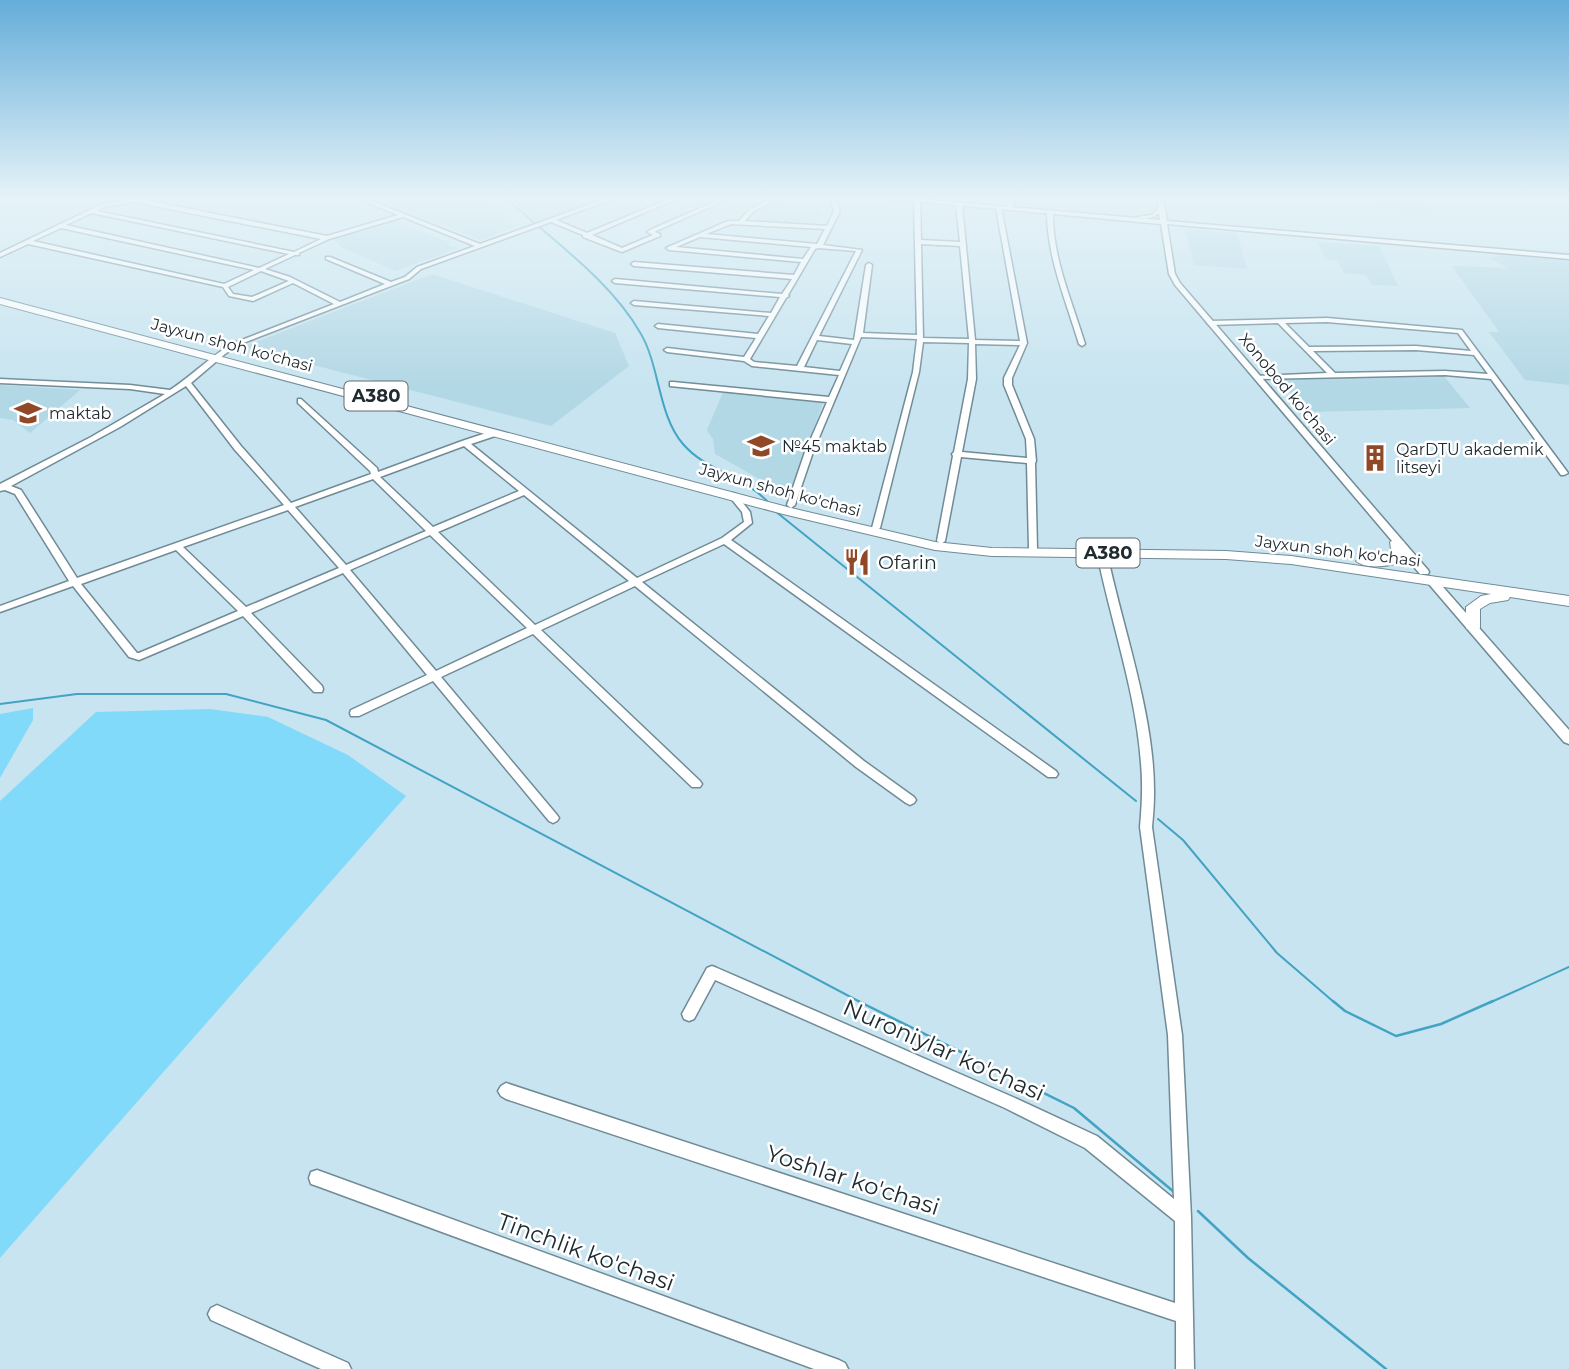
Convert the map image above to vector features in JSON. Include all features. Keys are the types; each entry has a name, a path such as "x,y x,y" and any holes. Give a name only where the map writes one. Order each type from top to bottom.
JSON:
{"highway":[{"name":"Jayxun shoh ko'chasi","path":"0,299 752,494 790,508 935,546 992,552 1291,560 1569,594"},
{"name":"Jayxun shoh ko'chasi","path":"216,356 733,496 941,541 1033,548 1224,549 1340,560 1569,601"},
{"path":"1340,560 1389,562 1398,559 1400,553 1397,542"},
{"path":"1473,628 1473,607 1486,599 1541,597"}],"main road":[{"name":"Xonobod ko'chasi","path":"1170,261 1172,274 1210,323 1428,576"},
{"path":"1428,576 1569,739"}],"street":[{"path":"113,261 225,286 282,261"},
{"path":"220,261 262,270 293,281 339,304"},
{"path":"335,261 390,284"},
{"path":"2,487 49,464 187,382 216,356 262,333 407,278 419,268 439,261"},
{"path":"746,359 805,261"},
{"path":"800,368 854,261"},
{"path":"876,528 916,372 920,338 918,261"},
{"path":"941,541 972,379 972,341 965,261"},
{"path":"1009,261 1024,343 1008,386 1027,429 1032,461 1033,548"},
{"path":"1058,261 1082,344"},
{"path":"634,264 795,278"},
{"path":"790,508 856,339 869,265"},
{"path":"225,286 231,295 253,299 293,281"},
{"path":"615,281 786,296"},
{"path":"634,303 774,315"},
{"path":"1210,323 1327,320 1460,331 1564,473"},
{"path":"1279,321 1333,375"},
{"path":"658,326 760,335"},
{"path":"815,338 920,338 1024,343"},
{"path":"1307,349 1416,348 1474,353"},
{"path":"667,350 746,359 752,364 843,373"},
{"path":"1258,377 1445,373 1494,377"},
{"path":"0,381 130,387 169,392"},
{"path":"187,382 288,507 344,568 553,818"},
{"path":"673,384 832,400"},
{"path":"301,401 374,470 375,477 429,531 696,784"},
{"path":"0,609 495,433"},
{"path":"465,443 860,764 910,800"},
{"path":"956,454 1032,461"},
{"path":"2,487 18,492 75,583 133,655 139,657 523,492"},
{"path":"355,713 725,540 748,523 746,512 733,496"},
{"path":"725,540 1052,774"},
{"path":"178,547 318,689"},
{"path":"1102,553 1145,750 1151,796 1146,827 1175,1035 1183,1217 1185,1369"},
{"name":"Nuroniylar ko'chasi","path":"689,1014 712,972 1010,1103 1091,1142 1183,1217"},
{"name":"Yoshlar ko'chasi","path":"506,1091 1184,1315"},
{"name":"Tinchlik ko'chasi","path":"317,1178 839,1369"},
{"path":"217,1314 342,1369"}],"shaded area":[{"path":"373,261 423,261 396,271"},
{"path":"1193,261 1245,261 1247,269 1194,265"},
{"path":"1338,261 1386,261 1398,286 1372,285 1366,275 1344,273"},
{"path":"1494,261 1569,261 1569,385 1525,380 1489,332 1499,332 1452,266 1508,268"},
{"path":"432,274 615,333 629,366 551,426 243,347"},
{"path":"1443,375 1470,408 1307,412 1278,379"},
{"name":"maktab","path":"0,385 80,390 30,433 13,420 0,418"},
{"name":"№45 maktab","path":"723,392 824,400 790,496 715,454 713,439 707,430"},
{"path":"33,708 33,720 0,778 0,714"},
{"path":"210,709 268,717 348,755 406,796 0,1258 0,801 96,712"}],"waterway":[{"path":"578,261 613,295 641,334 669,419 683,444 702,460 747,485 767,501"},
{"path":"775,511 1136,801"},
{"path":"0,704 77,694 226,694 326,720 861,1003"},
{"path":"1158,819 1183,840 1277,953 1335,1003"},
{"path":"1489,1003 1569,967"},
{"path":"1333,1001 1345,1011 1396,1036 1441,1024 1493,1001"},
{"path":"861,1003 1074,1108 1174,1192"},
{"path":"1198,1211 1248,1258 1386,1369"}],"place":[{"name":"maktab","path":"28,413"},
{"name":"№45 maktab","path":"761,446"},
{"name":"QarDTU akademik litseyi","path":"1375,458"},
{"name":"Ofarin","path":"857,562"}]}
